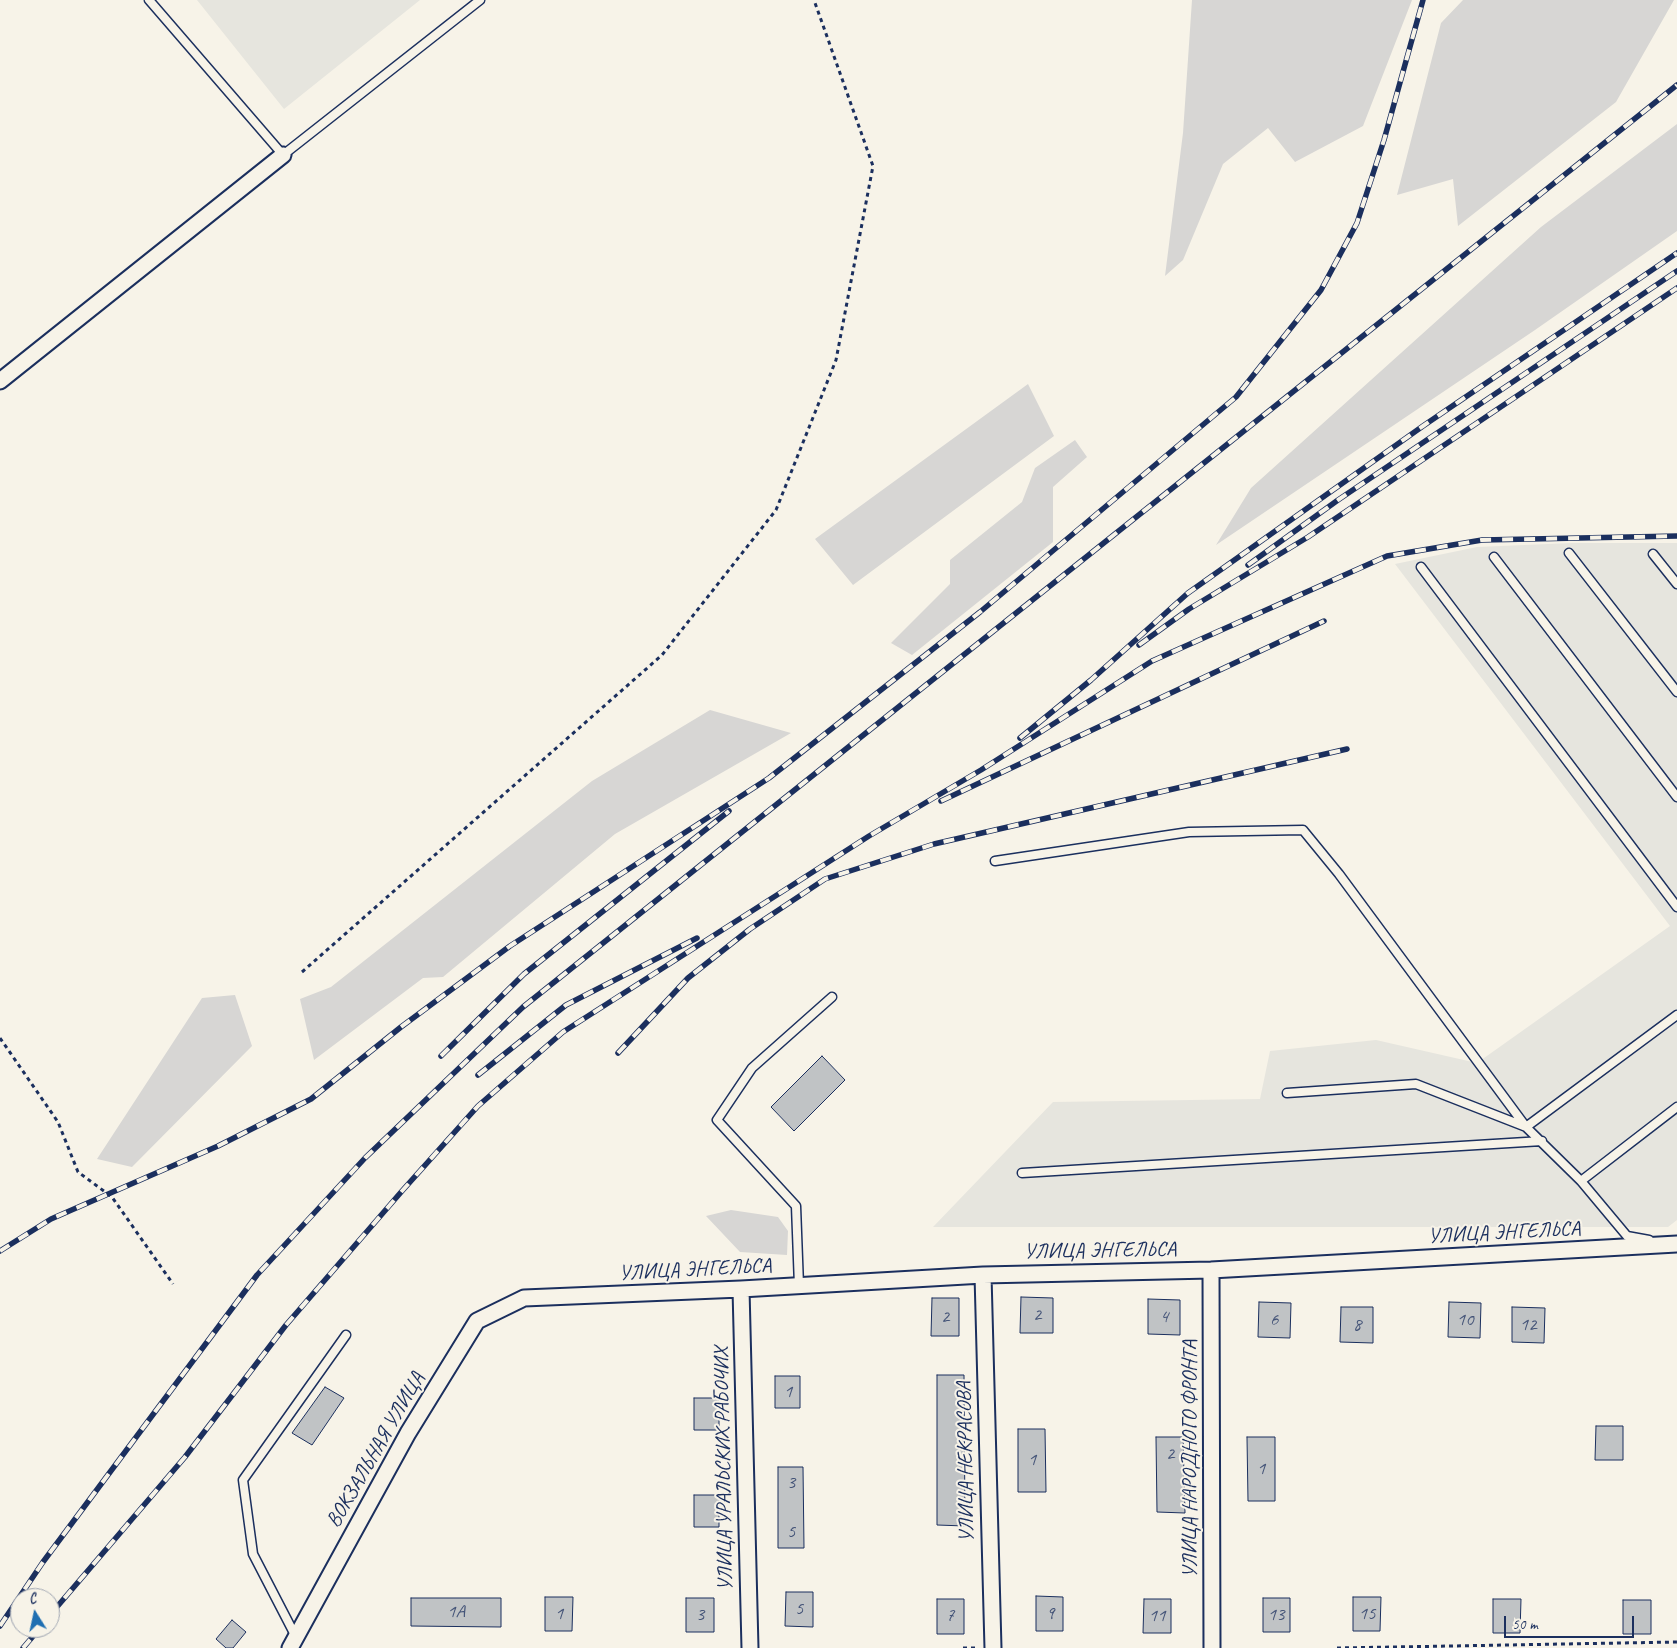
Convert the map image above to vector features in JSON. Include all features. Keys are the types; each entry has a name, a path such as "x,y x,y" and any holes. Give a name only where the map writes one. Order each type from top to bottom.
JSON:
{"street":[{"path":"0,381 283,156"},
{"name":"УЛИЦА ЭНГЕЛЬСА","path":"524,1298 741,1289 983,1275 1211,1270 1677,1248"},
{"name":"УЛИЦА НАРОДНОГО ФРОНТА","path":"1211,1270 1212,1648"},
{"name":"УЛИЦА НЕКРАСОВА","path":"983,1275 992,1648"},
{"name":"УЛИЦА УРАЛЬСКИХ РАБОЧИХ","path":"741,1289 750,1648"},
{"name":"ВОКЗАЛЬНАЯ УЛИЦА","path":"293,1642 408,1433 477,1321 524,1298"}],"lane":[{"path":"149,0 283,156 480,0"},
{"path":"1569,553 1677,692"},
{"path":"1653,554 1677,584"},
{"path":"1494,557 1677,798"},
{"path":"1421,567 1677,907"},
{"path":"995,861 1189,832 1303,830 1375,921 1526,1127 1581,1180 1627,1236 1677,1248"},
{"path":"799,1286 796,1206 717,1120 752,1068 832,997"},
{"path":"1526,1127 1677,1015"},
{"path":"1287,1093 1416,1084 1526,1127"},
{"path":"1581,1180 1677,1107"},
{"path":"1022,1173 1542,1141"},
{"path":"293,1642 253,1554 243,1480 346,1335"}],"path":[{"path":"302,972 662,655 776,510 836,360 874,166 814,0"},
{"path":"0,1038 58,1122 78,1172 112,1198 173,1284"},
{"path":"1337,1648 1677,1642"}],"shaded area":[{"path":"197,0 420,0 284,109"},
{"path":"1192,0 1412,0 1363,126 1295,162 1268,128 1223,164 1183,260 1165,276 1183,133"},
{"path":"1463,0 1674,0 1616,102 1458,226 1453,179 1397,195 1441,23"},
{"path":"1677,124 1677,231 1535,330 1216,545 1251,488 1541,227"},
{"path":"1028,384 1054,436 853,585 815,539"},
{"path":"1075,440 1087,457 1053,487 1053,542 912,655 891,643 950,584 950,560 1022,502 1035,468"},
{"path":"1572,543 1677,543 1677,1220 1668,1227 933,1227 1053,1102 1260,1099 1270,1051 1376,1040 1477,1063 1670,926 1395,564 1477,547"},
{"path":"710,710 791,733 615,834 443,977 423,978 314,1060 300,999 331,987 592,781"},
{"path":"235,995 252,1046 132,1167 97,1159 202,998"},
{"path":"731,1210 778,1217 788,1231 787,1255 740,1252 706,1216"}],"building":[{"path":"822,1056 845,1080 794,1131 771,1107"},
{"path":"1021,1297 1053,1298 1053,1333 1020,1333"},
{"path":"932,1298 959,1298 959,1336 931,1336"},
{"path":"1148,1299 1180,1300 1180,1335 1148,1334"},
{"path":"1259,1302 1291,1303 1290,1338 1258,1337"},
{"path":"1449,1302 1481,1303 1480,1338 1448,1337"},
{"path":"1341,1307 1373,1307 1373,1343 1340,1342"},
{"path":"1512,1307 1545,1308 1544,1343 1512,1342"},
{"path":"937,1375 964,1375 965,1526 937,1525"},
{"path":"775,1376 800,1376 800,1408 775,1408"},
{"path":"325,1387 344,1398 312,1445 292,1433"},
{"path":"694,1398 719,1398 719,1430 694,1430"},
{"path":"1596,1426 1623,1426 1623,1460 1595,1460"},
{"path":"1018,1429 1045,1429 1046,1492 1018,1492"},
{"path":"1156,1437 1183,1437 1185,1513 1157,1512"},
{"path":"1247,1437 1275,1437 1275,1501 1248,1501"},
{"path":"778,1467 803,1467 804,1548 778,1548"},
{"path":"694,1495 719,1495 719,1527 694,1527"},
{"path":"786,1592 813,1592 813,1627 785,1626"},
{"path":"1036,1596 1063,1597 1063,1631 1036,1631"},
{"path":"545,1597 573,1597 572,1631 545,1631"},
{"path":"1353,1597 1381,1597 1380,1631 1353,1631"},
{"path":"411,1598 501,1598 501,1627 411,1626"},
{"path":"686,1598 714,1598 714,1632 686,1632"},
{"path":"1263,1598 1290,1598 1290,1632 1263,1632"},
{"path":"937,1599 964,1599 964,1634 937,1634"},
{"path":"1144,1599 1171,1599 1171,1633 1143,1633"},
{"path":"1493,1599 1521,1599 1520,1633 1493,1633"},
{"path":"1623,1600 1651,1600 1651,1634 1623,1634"},
{"path":"232,1620 246,1632 233,1648 226,1648 216,1639"}],"railway":[{"path":"0,1251 51,1219 218,1146 311,1099 401,1027 510,946 769,778 980,612 1236,397 1321,290 1357,223 1384,140 1423,0"},
{"path":"0,1626 43,1562 257,1275 365,1158 523,1007 1677,85"},
{"path":"1020,738 1091,680 1188,593 1423,426 1677,253"},
{"path":"1248,565 1338,500 1677,271"},
{"path":"1139,645 1189,609 1308,537 1677,288"},
{"path":"60,1603 185,1457 286,1325 402,1191 478,1106 563,1032 869,836 981,770 1152,661 1387,556 1482,540 1677,536"},
{"path":"941,801 1324,621"},
{"path":"618,1053 688,978 750,929 825,879 934,844 1347,749"},
{"path":"441,1056 524,974 729,811"},
{"path":"478,1075 566,1005 697,938"},
{"path":"23,1648 32,1638"}]}
